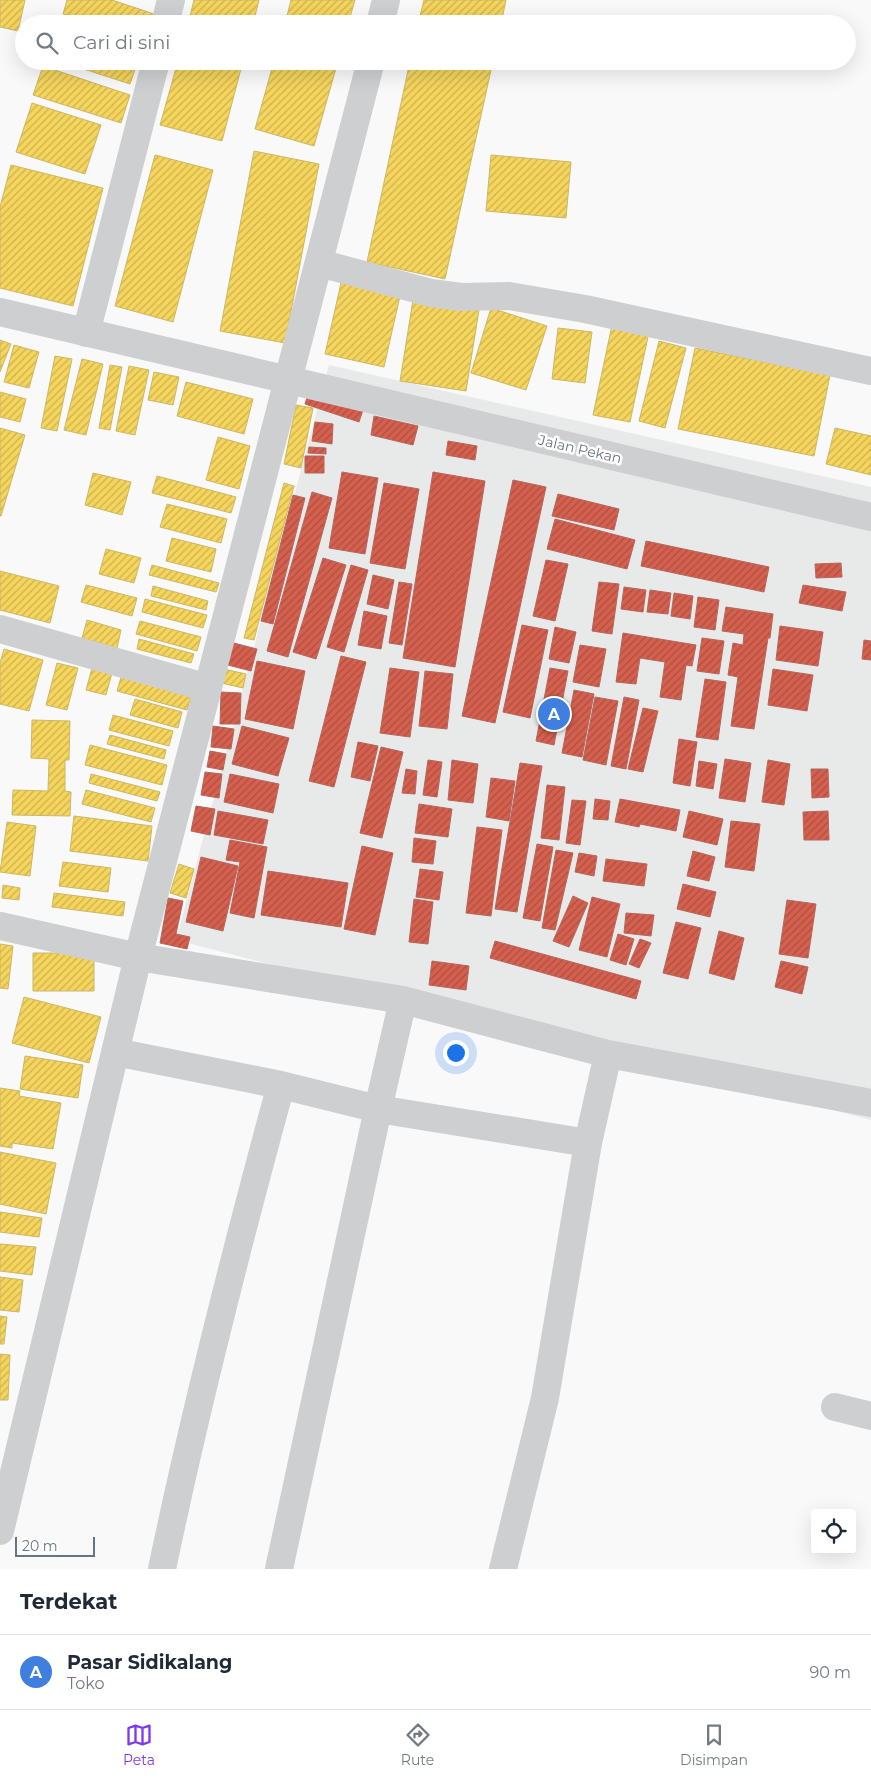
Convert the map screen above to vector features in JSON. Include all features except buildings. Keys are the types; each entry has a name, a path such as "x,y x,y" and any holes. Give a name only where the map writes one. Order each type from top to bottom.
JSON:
{"street":[{"path":"167,15 171,0"},
{"path":"382,15 386,0"},
{"path":"86,334 154,70"},
{"path":"0,1531 138,958 369,70"},
{"path":"319,262 431,293 461,297 509,296 585,309 871,371"},
{"name":"Jalan Pekan","path":"0,312 86,334 871,517"},
{"path":"0,629 208,688"},
{"path":"0,926 138,958 403,1000 608,1054 871,1103"},
{"path":"279,1569 403,1000"},
{"path":"115,1052 280,1085 378,1109 588,1142"},
{"path":"503,1569 545,1398 588,1142 608,1054"},
{"path":"162,1569 221,1309 280,1085"},
{"path":"835,1406 871,1416"}],"shaded area":[{"path":"329,365 871,487 871,1120 176,940"}],"place":[{"name":"Pasar Sidikalang","path":"554,714"}]}
